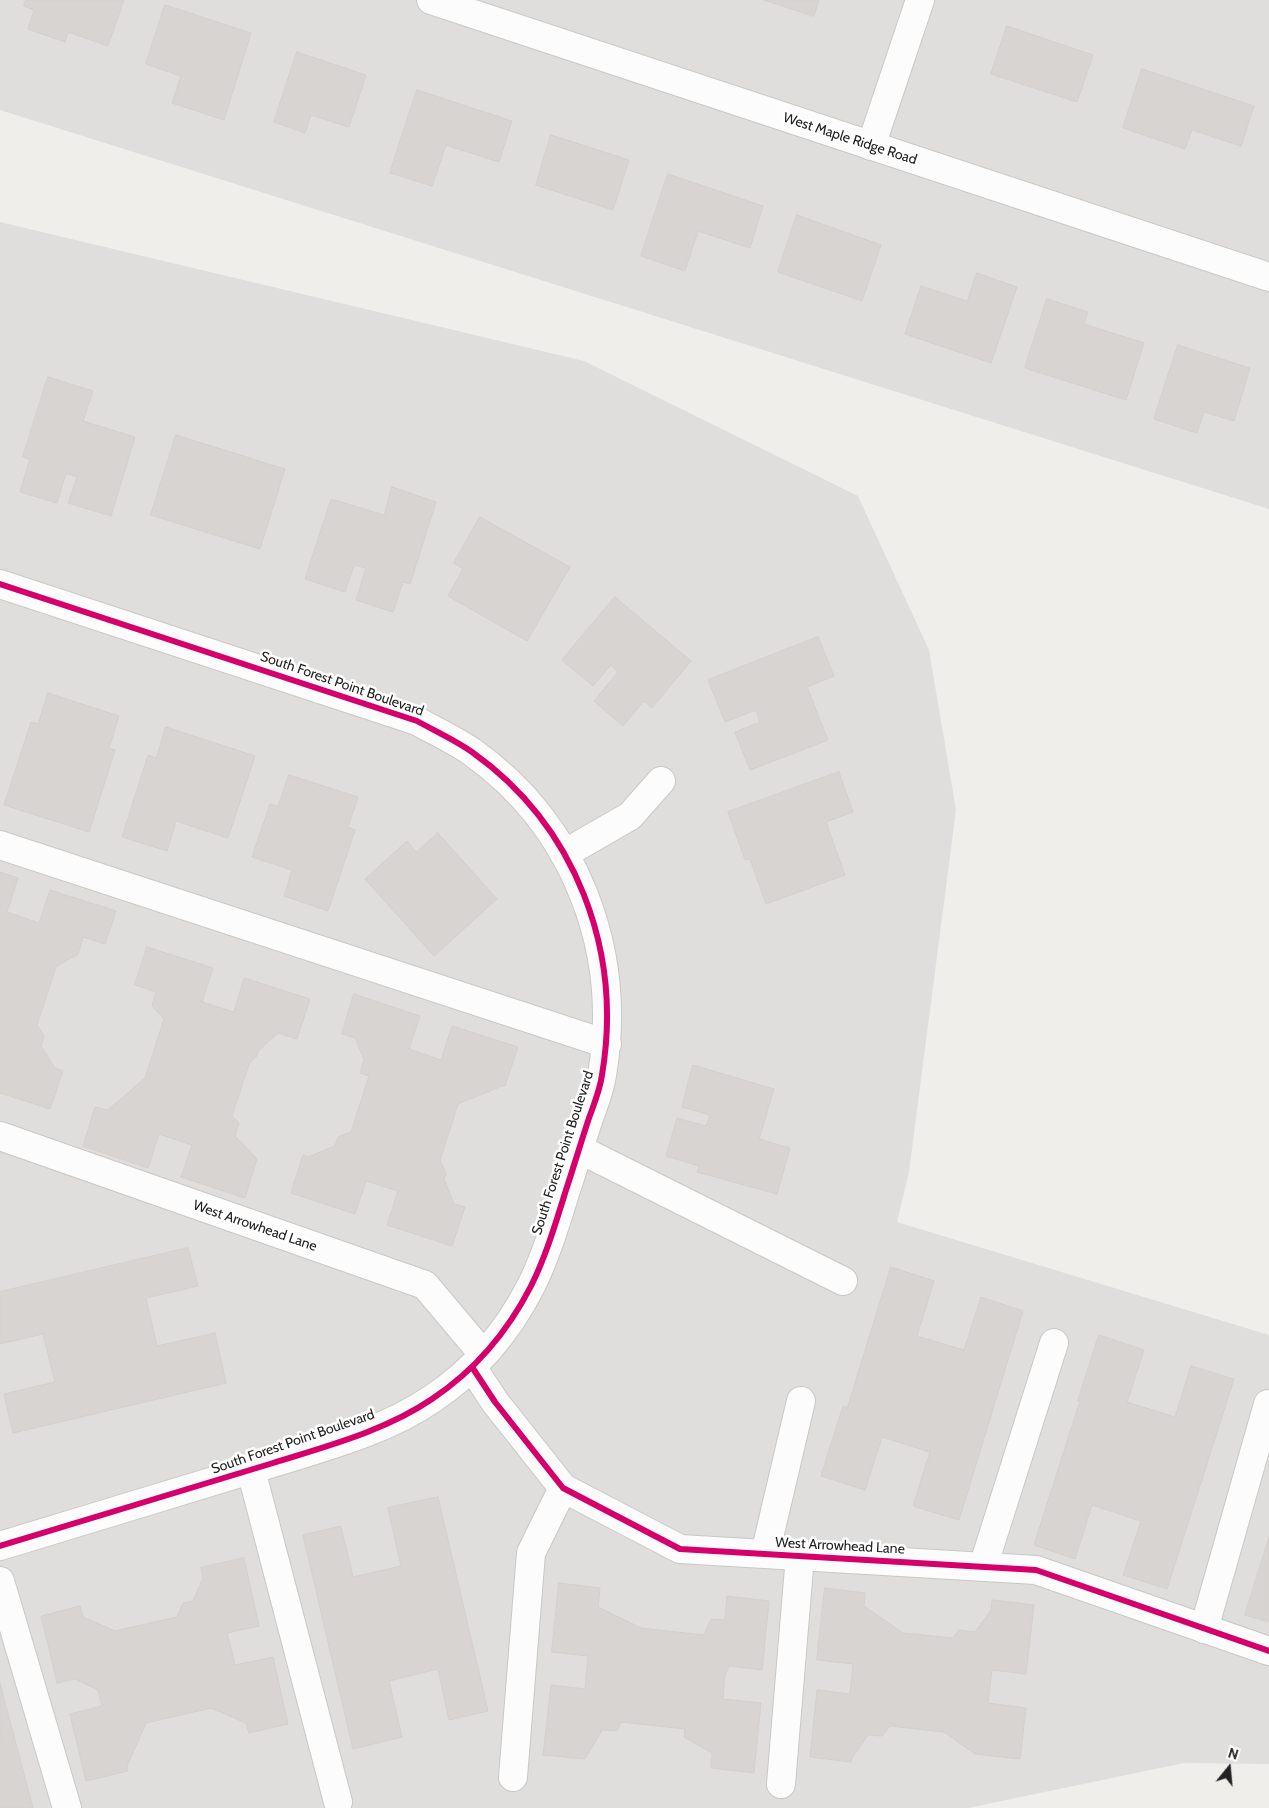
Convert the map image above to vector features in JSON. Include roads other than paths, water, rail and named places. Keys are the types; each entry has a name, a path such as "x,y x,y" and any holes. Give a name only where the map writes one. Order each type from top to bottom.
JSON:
{"street":[{"name":"West Maple Ridge Road","path":"431,0 1269,277"},
{"path":"871,146 920,0"},
{"name":"South Forest Point Boulevard","path":"0,584 416,721 470,751 505,779 536,811 564,854 585,895 598,938 607,990 607,1044 602,1080 555,1225 531,1285 505,1329 478,1361 432,1399 395,1420 342,1440 179,1493 0,1546"},
{"path":"564,854 630,816 661,781"},
{"path":"0,845 607,1044"},
{"name":"West Arrowhead Lane","path":"0,1136 425,1285 478,1361 495,1402 563,1488 680,1549 1036,1570 1269,1651"},
{"path":"579,1149 843,1281"},
{"path":"983,1567 1054,1343"},
{"path":"765,1554 801,1401"},
{"path":"1204,1629 1268,1404"},
{"path":"251,1470 338,1802"},
{"path":"513,1777 531,1553 563,1488"},
{"path":"781,1784 800,1556"},
{"path":"0,1581 67,1808"}]}
